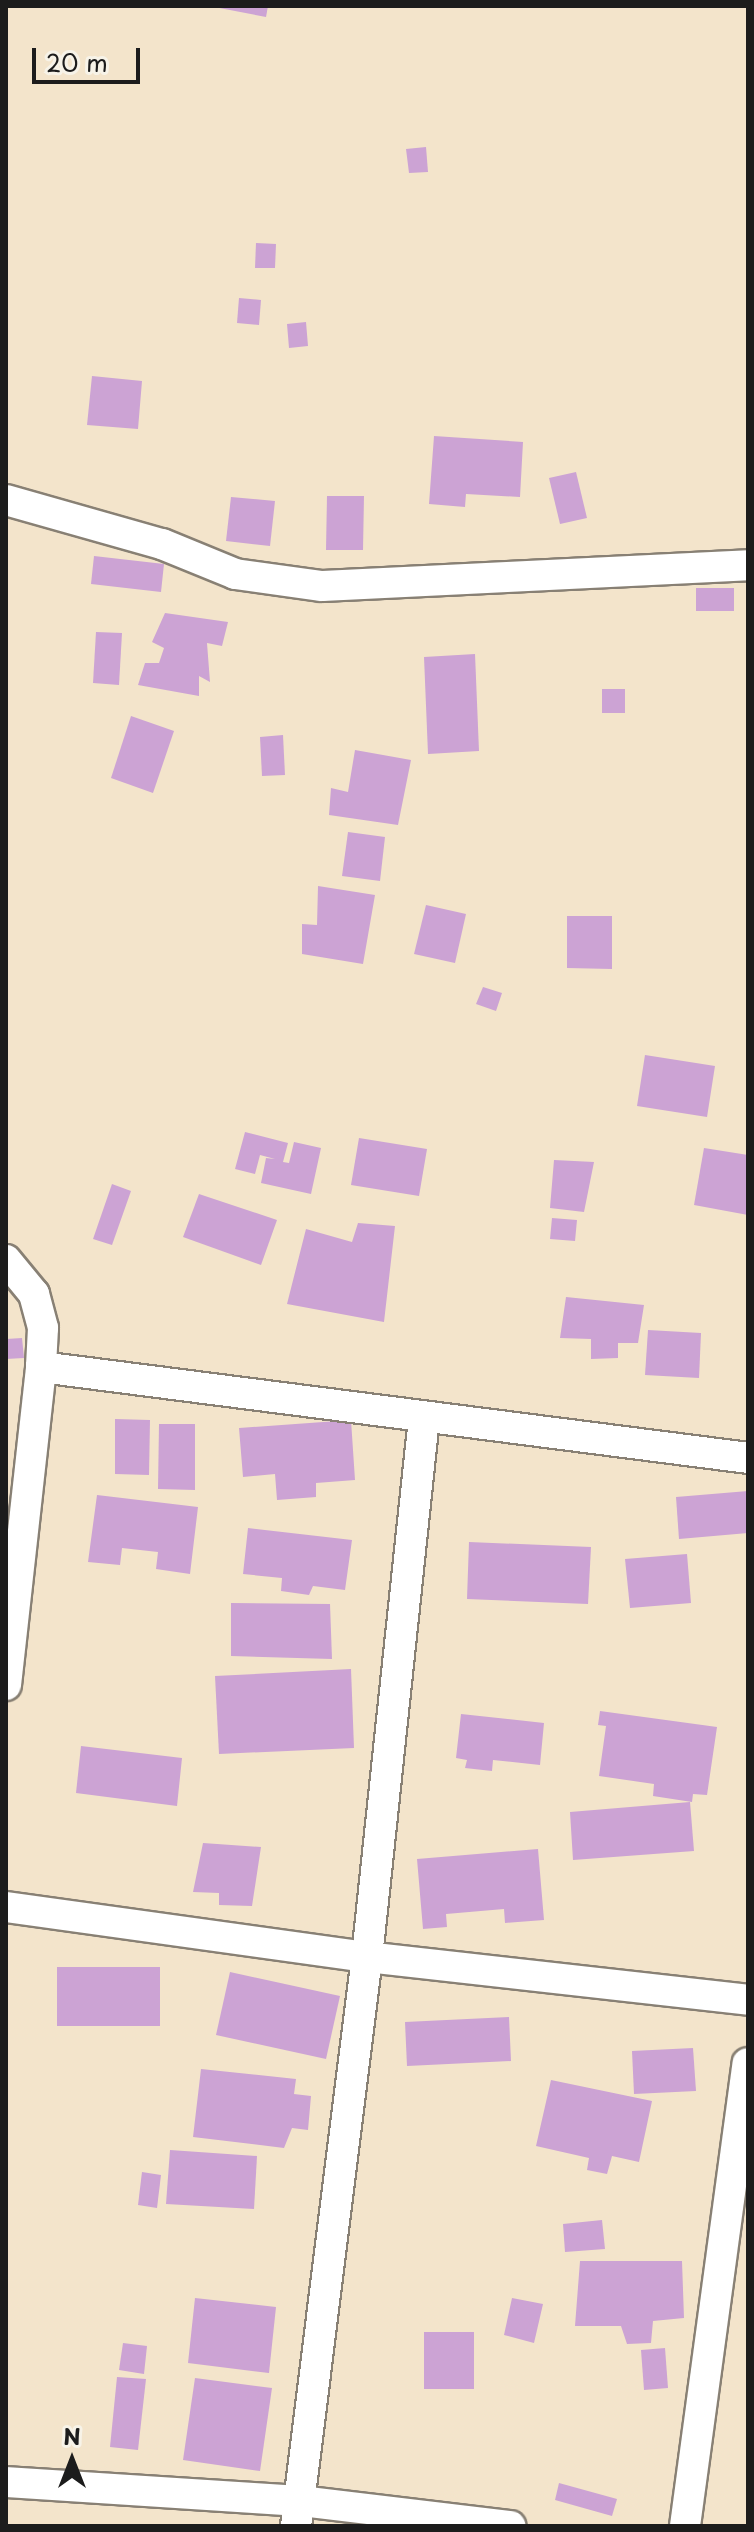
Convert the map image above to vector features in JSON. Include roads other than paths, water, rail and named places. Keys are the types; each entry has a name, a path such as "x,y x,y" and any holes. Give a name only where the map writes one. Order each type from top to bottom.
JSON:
{"street":[{"path":"6,500 162,544 235,574 322,586 748,565"},
{"path":"6,1260 34,1294 43,1328 6,1685"},
{"path":"41,1367 748,1458"},
{"path":"298,2513 367,1957 424,1418"},
{"path":"6,1907 367,1957 748,2000"},
{"path":"685,2526 748,2063"},
{"path":"6,2482 298,2513 511,2526"}]}
